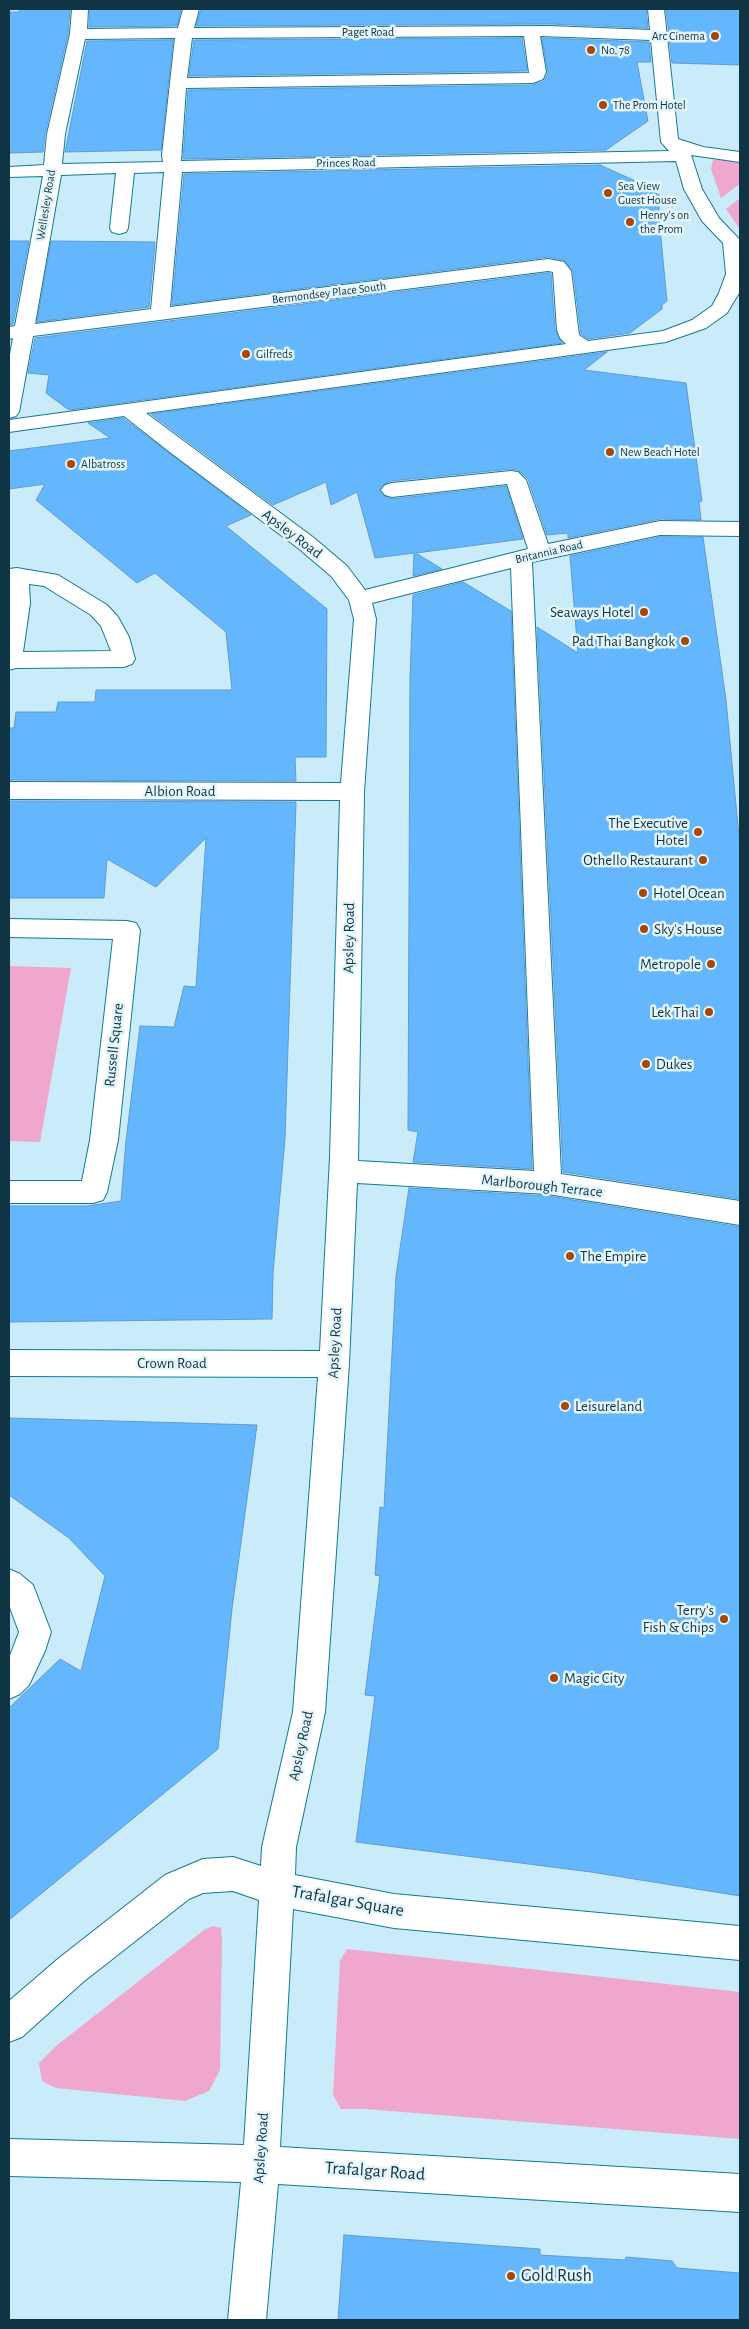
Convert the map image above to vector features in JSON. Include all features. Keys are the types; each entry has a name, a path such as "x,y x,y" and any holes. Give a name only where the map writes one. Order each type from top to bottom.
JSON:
{"street":[{"name":"Wellesley Road","path":"10,406 17,332 53,169 56,134 78,34 80,9"},
{"path":"160,316 173,167 171,155 180,83 182,43 191,9"},
{"path":"9,426 666,336 699,324 720,309 730,293 735,274 738,247 711,222 693,189 683,156 670,142 656,9"},
{"name":"Paget Road","path":"78,34 531,31 549,23 658,35"},
{"path":"180,83 533,78 538,72 531,31"},
{"path":"670,142 700,152 740,157"},
{"name":"Princes Road","path":"9,172 53,169 683,156"},
{"path":"119,228 126,168"},
{"name":"Bermondsey Place South","path":"17,332 160,316 548,264 557,266 562,271 567,330 570,338 585,347"},
{"name":"Apsley Road","path":"129,410 178,450 339,571 360,599 365,619 352,792 342,1171 334,1364 309,1712 280,1847 276,1889 261,2164 247,2320"},
{"path":"392,490 511,477 516,480 530,556 548,1183"},
{"name":"Britannia Road","path":"360,599 530,556 660,528 740,529"},
{"path":"13,576 50,580 98,610 110,622 124,659 10,661 19,603 13,576"},
{"name":"Albion Road","path":"9,790 352,792"},
{"name":"Russell Square","path":"9,928 127,930 104,1140 93,1192 9,1192"},
{"name":"Marlborough Terrace","path":"342,1171 548,1183 740,1213"},
{"name":"Crown Road","path":"9,1363 334,1364"},
{"path":"9,1584 22,1596 35,1632 29,1651 18,1674 9,1683"},
{"name":"Trafalgar Square","path":"9,2024 71,1970 177,1887 203,1876 233,1874 276,1889 394,1911 740,1943"},
{"name":"Trafalgar Road","path":"9,2158 261,2164 740,2193"}],"shaded area":[{"path":"740,159 740,184 721,198 711,169 713,160"},
{"path":"740,198 740,229 726,209"},
{"path":"9,966 71,968 40,1142 9,1141"},
{"path":"213,1926 221,1928 222,1940 220,2070 209,2091 185,2101 56,2088 42,2081 39,2063 56,2046 204,1930"},
{"path":"347,1949 740,1992 740,2139 365,2109 341,2109 333,2095 340,1961"}],"building":[{"path":"20,9 70,9 68,34 45,134 43,152 9,153 9,12 19,12"},
{"path":"90,9 181,9 177,26 89,27"},
{"path":"201,9 646,9 648,28 550,24 196,26"},
{"name":"Arc Cinema","path":"666,9 740,9 740,65 672,63"},
{"path":"522,38 527,71 189,76 194,40"},
{"path":"542,38 649,42 651,62 637,62 648,121 606,150 183,159 188,90 533,85 544,81 548,73"},
{"path":"173,40 161,150 65,152 87,41"},
{"path":"600,165 651,188 652,191 659,195 659,218 667,301 662,305 662,309 630,333 588,339 581,334 573,271 564,260 548,257 172,305 184,174"},
{"path":"9,241 29,241 13,324 9,325"},
{"path":"51,241 155,242 149,307 37,322"},
{"path":"551,274 555,330 562,343 69,410 46,393 49,375 28,373 35,338"},
{"path":"607,352 584,370 686,383 702,501 699,502 701,520 660,519 568,538 568,533 547,535 528,479 518,470 511,469 391,481 384,484 379,490 384,496 392,499 506,486 523,539 416,553 442,569 413,576 414,553 375,558 357,492 331,505 326,482 273,505 151,414"},
{"path":"123,418 251,515 226,526 327,609 326,757 295,757 296,781 9,780 9,728 14,728 16,712 56,712 58,702 95,702 96,690 232,690 226,632 155,573 137,583 36,500 45,484 9,489 9,451 110,438 88,423"},
{"path":"660,537 703,537 726,700 740,847 740,1199 563,1172 537,627 578,653 570,556"},
{"path":"463,582 511,611 532,1169 413,1162 418,1132 408,1130 410,678 413,595"},
{"path":"9,801 296,802 285,1139 273,1273 272,1319 9,1322 9,1206 87,1206 121,1201 126,1141 140,1026 174,1027 184,986 196,987 206,838 156,887 107,859 104,898 9,898"},
{"path":"409,1188 548,1196 740,1227 740,1896 591,1872 356,1842 375,1696 365,1695 380,1576 375,1575 380,1507 384,1508 396,1276"},
{"path":"9,1418 257,1425 232,1609 218,1749 9,1920 9,1708 60,1659 81,1671 105,1576 69,1538 9,1495"},
{"name":"Gold Rush","path":"344,2235 540,2249 540,2255 625,2260 626,2257 672,2261 677,2268 740,2273 740,2320 338,2320"}],"place":[{"name":"Arc Cinema","path":"715,36"},
{"name":"No. 78","path":"591,50"},
{"name":"The Prom Hotel","path":"603,105"},
{"name":"Sea View Guest House","path":"608,193"},
{"name":"Henry's on the Prom","path":"630,222"},
{"name":"Gilfreds","path":"246,354"},
{"name":"New Beach Hotel","path":"610,452"},
{"name":"Albatross","path":"71,464"},
{"name":"Seaways Hotel","path":"644,612"},
{"name":"Pad Thai Bangkok","path":"685,641"},
{"name":"The Executive Hotel","path":"698,832"},
{"name":"Othello Restaurant","path":"703,860"},
{"name":"Hotel Ocean","path":"643,893"},
{"name":"Sky's House","path":"644,929"},
{"name":"Metropole","path":"711,964"},
{"name":"Lek Thai","path":"709,1012"},
{"name":"Dukes","path":"646,1064"},
{"name":"The Empire","path":"570,1256"},
{"name":"Leisureland","path":"565,1406"},
{"name":"Terry's Fish & Chips","path":"724,1619"},
{"name":"Magic City","path":"554,1678"},
{"name":"Gold Rush","path":"511,2276"}]}
